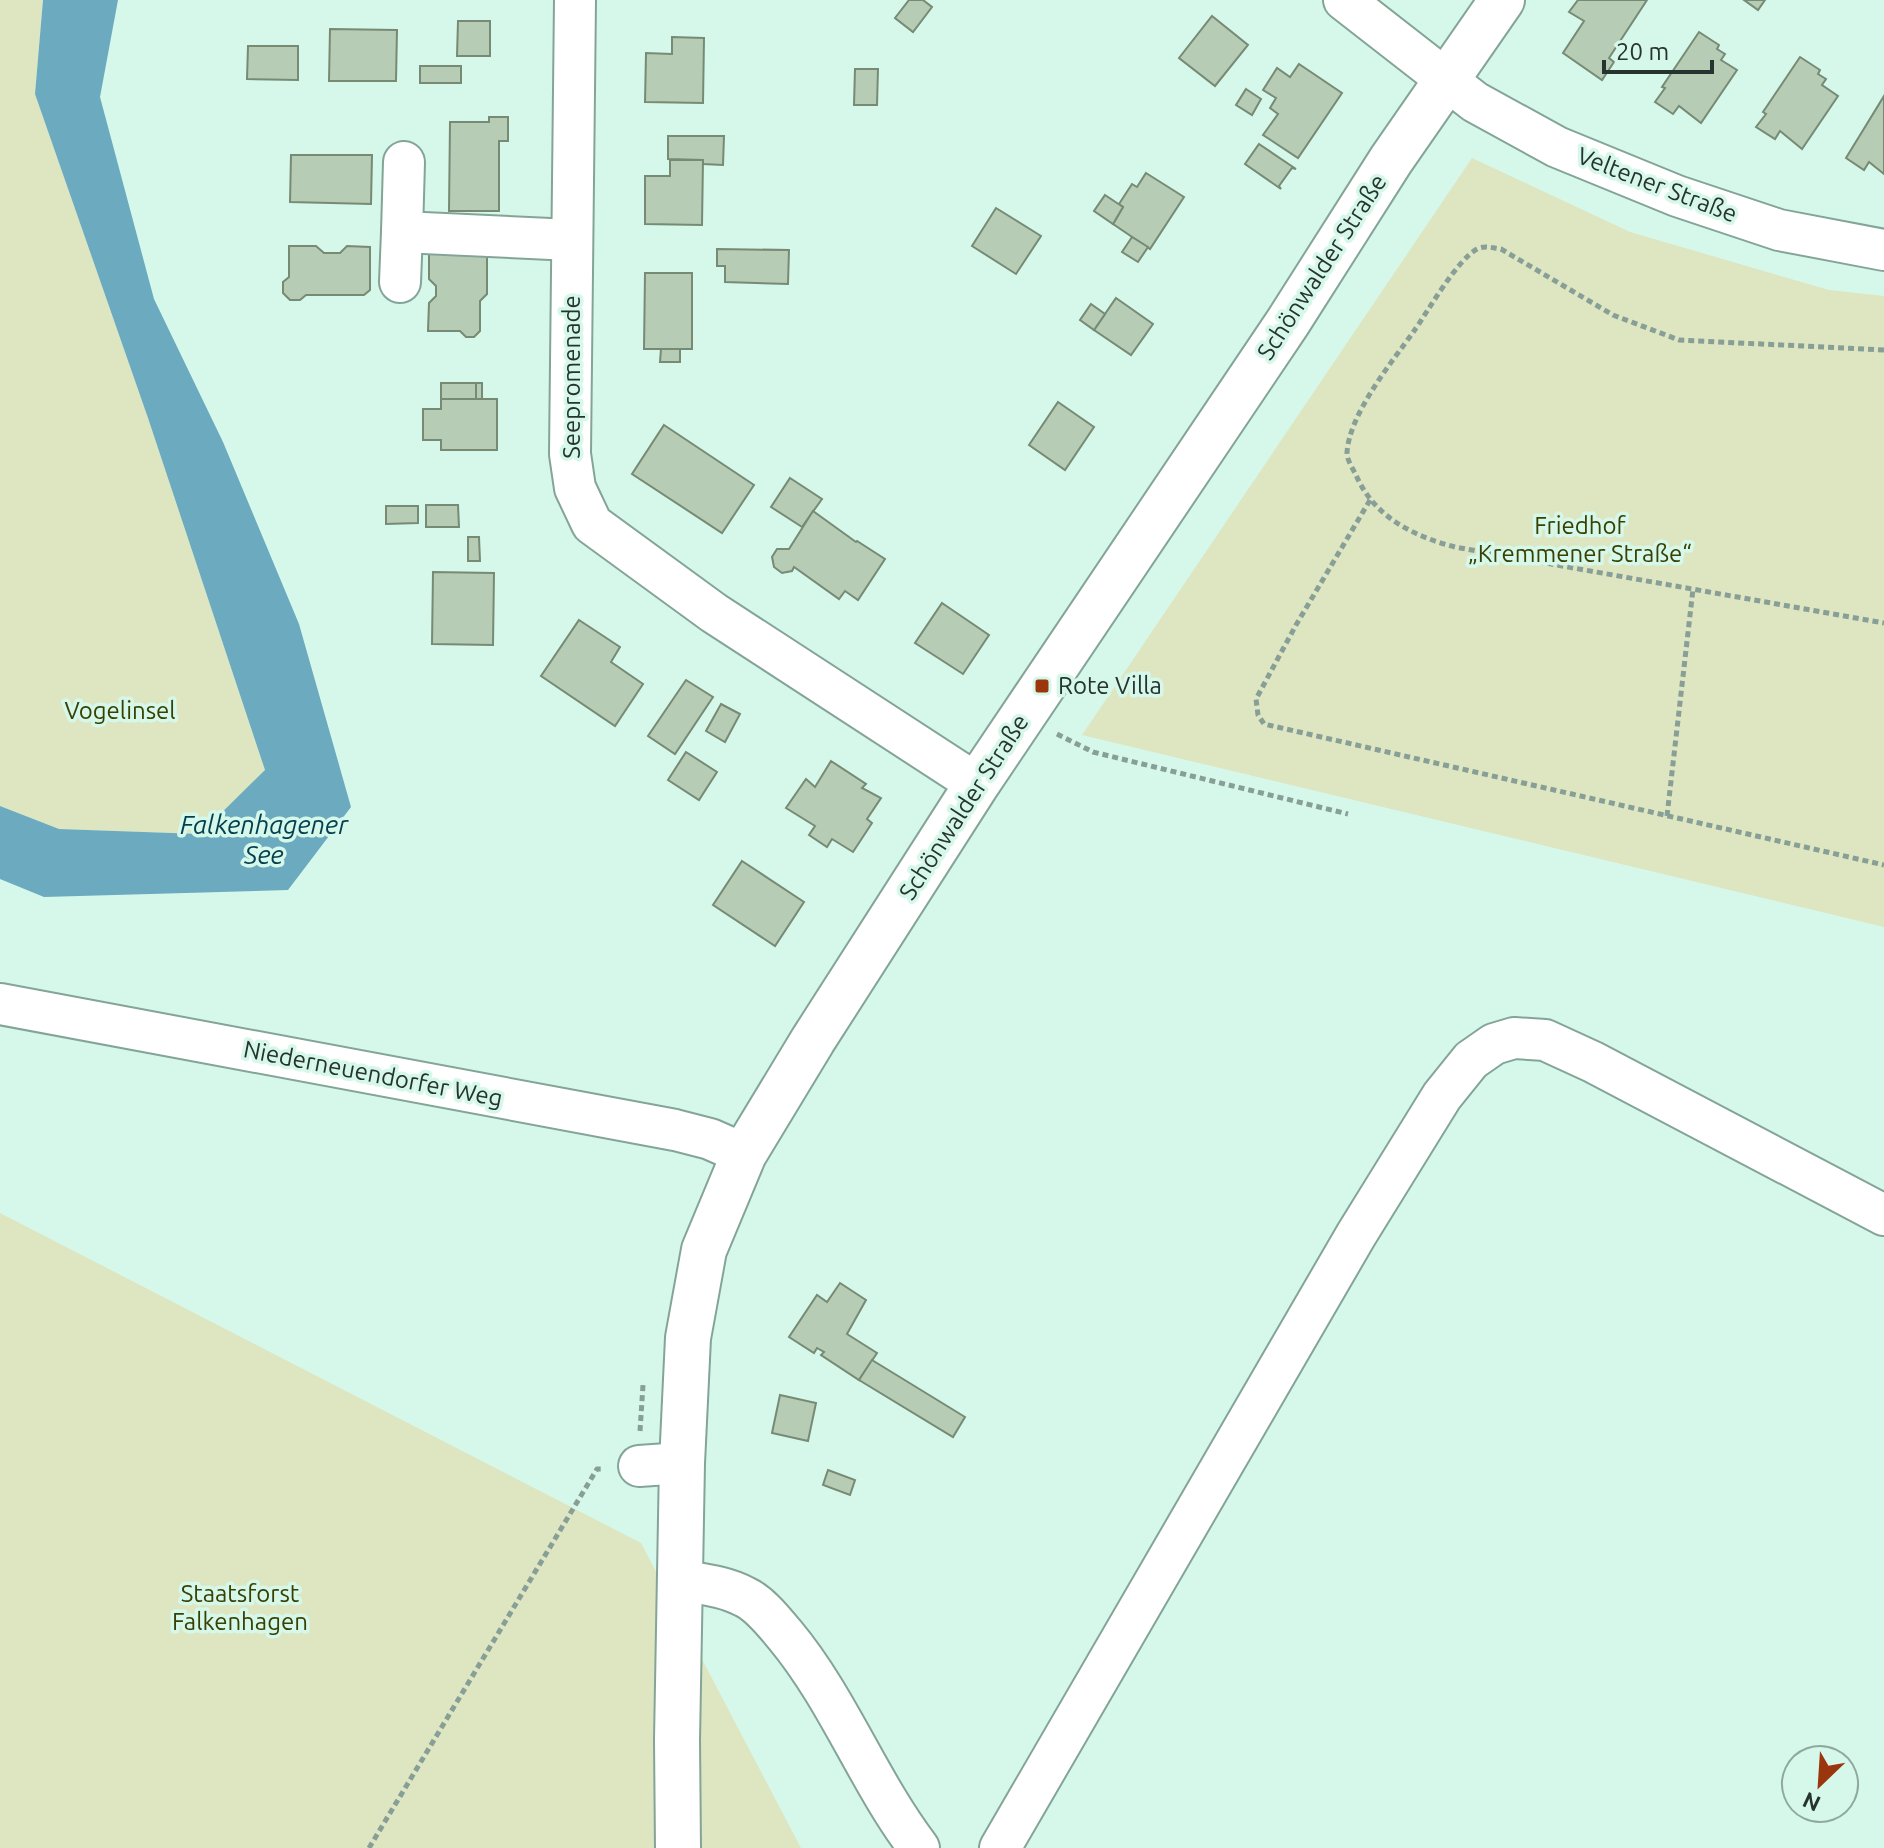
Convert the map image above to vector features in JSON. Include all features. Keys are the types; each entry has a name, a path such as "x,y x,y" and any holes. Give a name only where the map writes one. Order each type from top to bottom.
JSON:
{"main road":[{"name":"Schönwalder Straße","path":"678,1848 679,1580 660,1464 704,1250 744,1154 977,784 1288,322 1391,160 1502,0"}],"street":[{"name":"Seepromenade","path":"575,0 570,454 575,488 592,524 714,613 977,784"},
{"name":"Veltener Straße","path":"1344,0 1475,102 1557,147 1677,196 1779,230 1884,250"},
{"path":"400,282 404,162"},
{"path":"402,232 572,240"},
{"name":"Niederneuendorfer Weg","path":"0,1004 675,1130 710,1139 744,1154"},
{"path":"1000,1848 1356,1235 1442,1096 1471,1060 1494,1044 1514,1038 1545,1040 1593,1062 1884,1215"},
{"path":"679,1580 716,1586 747,1597 774,1623 805,1660 842,1719 883,1795 919,1848"}],"path":[{"path":"1884,350 1679,340 1613,315 1501,249 1484,247 1474,251 1457,270 1377,383 1358,416 1347,455 1364,494 1388,518 1421,538 1455,547 1884,623"},
{"path":"1370,500 1256,699 1258,715 1264,724 1884,865"},
{"path":"1667,816 1693,589"},
{"path":"1022,717 1093,752 1348,814"},
{"path":"369,1848 597,1469 660,1464"}],"green space":[{"name":"Vogelinsel","path":"0,0 43,0 35,94 148,418 265,770 201,834 59,829 0,806"},
{"name":"Friedhof „Kremmener Straße“","path":"1472,158 1630,232 1829,290 1884,296 1884,927 1082,735"},
{"name":"Staatsforst Falkenhagen","path":"0,1213 641,1543 801,1848 0,1848"}],"water":[{"name":"Falkenhagener See","path":"43,0 118,0 100,97 154,299 223,442 299,624 351,807 288,890 44,897 0,879 0,806 59,829 200,834 265,770 148,418 35,94"}],"building":[{"path":"909,0 923,0 932,7 913,32 895,18"},
{"path":"1578,0 1647,0 1609,58 1614,62 1602,80 1563,53 1584,21 1569,12"},
{"path":"1744,0 1765,0 1758,10"},
{"path":"1212,16 1248,45 1215,86 1179,58"},
{"path":"458,21 490,21 490,56 457,56"},
{"path":"330,29 397,30 396,81 329,81"},
{"path":"1699,32 1719,45 1717,49 1725,54 1721,60 1737,70 1701,123 1679,106 1673,114 1655,102"},
{"path":"672,37 704,38 703,103 645,102 646,53 672,54"},
{"path":"248,46 298,46 298,80 247,79"},
{"path":"1800,57 1820,70 1818,74 1826,79 1822,85 1838,96 1802,149 1780,131 1775,139 1756,127"},
{"path":"1299,64 1342,93 1298,158 1263,135 1278,114 1270,108 1276,98 1263,90 1277,68 1290,77"},
{"path":"420,66 461,66 461,83 420,83"},
{"path":"855,69 878,69 877,105 854,105"},
{"path":"1246,89 1261,99 1252,115 1236,105"},
{"path":"1884,96 1884,174 1869,162 1864,170 1846,158"},
{"path":"489,117 508,117 508,141 499,141 499,211 449,211 450,122 489,122"},
{"path":"668,136 724,136 723,165 703,164 703,160 668,159"},
{"path":"1259,144 1296,169 1292,168 1279,186 1281,189 1245,164"},
{"path":"291,155 372,155 371,204 290,202"},
{"path":"670,160 703,160 702,225 645,224 645,176 670,176"},
{"path":"1146,173 1184,197 1150,249 1113,224 1123,207 1119,204 1132,184 1137,187"},
{"path":"1105,195 1123,207 1113,224 1094,211"},
{"path":"996,208 1041,236 1016,274 972,246"},
{"path":"1132,237 1148,247 1138,262 1122,252"},
{"path":"289,246 316,246 324,253 340,253 347,246 370,247 370,290 364,295 306,295 300,300 290,300 283,293 283,282 289,277"},
{"path":"429,248 487,255 487,294 480,301 480,331 474,337 466,337 460,331 428,331 429,303 436,296 436,286 429,279"},
{"path":"717,249 789,250 788,284 725,282 725,266 717,266"},
{"path":"645,273 692,273 692,349 644,349"},
{"path":"1116,298 1153,324 1131,355 1094,330"},
{"path":"1091,304 1105,314 1094,330 1080,320"},
{"path":"661,349 680,349 680,362 660,362"},
{"path":"441,383 476,383 476,399 441,399"},
{"path":"476,383 482,383 482,399 476,399"},
{"path":"441,399 497,399 497,450 441,450 441,440 423,440 423,409 441,409"},
{"path":"1058,402 1094,427 1065,470 1029,445"},
{"path":"664,425 754,485 722,533 632,474"},
{"path":"790,478 822,499 802,527 771,507"},
{"path":"426,505 458,505 459,527 426,527"},
{"path":"386,506 418,506 418,523 386,524"},
{"path":"813,511 885,559 858,600 845,591 839,599 794,567 792,571 782,573 774,567 772,557 777,549 789,549"},
{"path":"468,537 479,537 480,561 468,561"},
{"path":"433,572 494,573 493,645 432,644"},
{"path":"942,603 989,635 963,674 915,643"},
{"path":"579,620 620,647 611,662 643,684 615,726 541,676"},
{"path":"686,680 713,697 675,754 648,736"},
{"path":"721,704 740,714 725,742 706,731"},
{"path":"686,752 717,772 699,800 668,780"},
{"path":"831,761 866,784 862,788 881,798 867,819 872,823 853,852 832,839 827,847 809,835 815,826 786,808 806,779 815,787"},
{"path":"742,861 804,902 775,946 713,905"},
{"path":"840,1283 866,1300 847,1334 877,1353 859,1380 821,1355 824,1352 817,1348 814,1353 789,1337 817,1295 827,1302"},
{"path":"872,1360 965,1417 953,1437 859,1380"},
{"path":"780,1395 816,1403 808,1441 772,1433"},
{"path":"828,1470 855,1480 850,1495 823,1485"}],"place":[{"name":"Rote Villa","path":"1042,686"}]}
